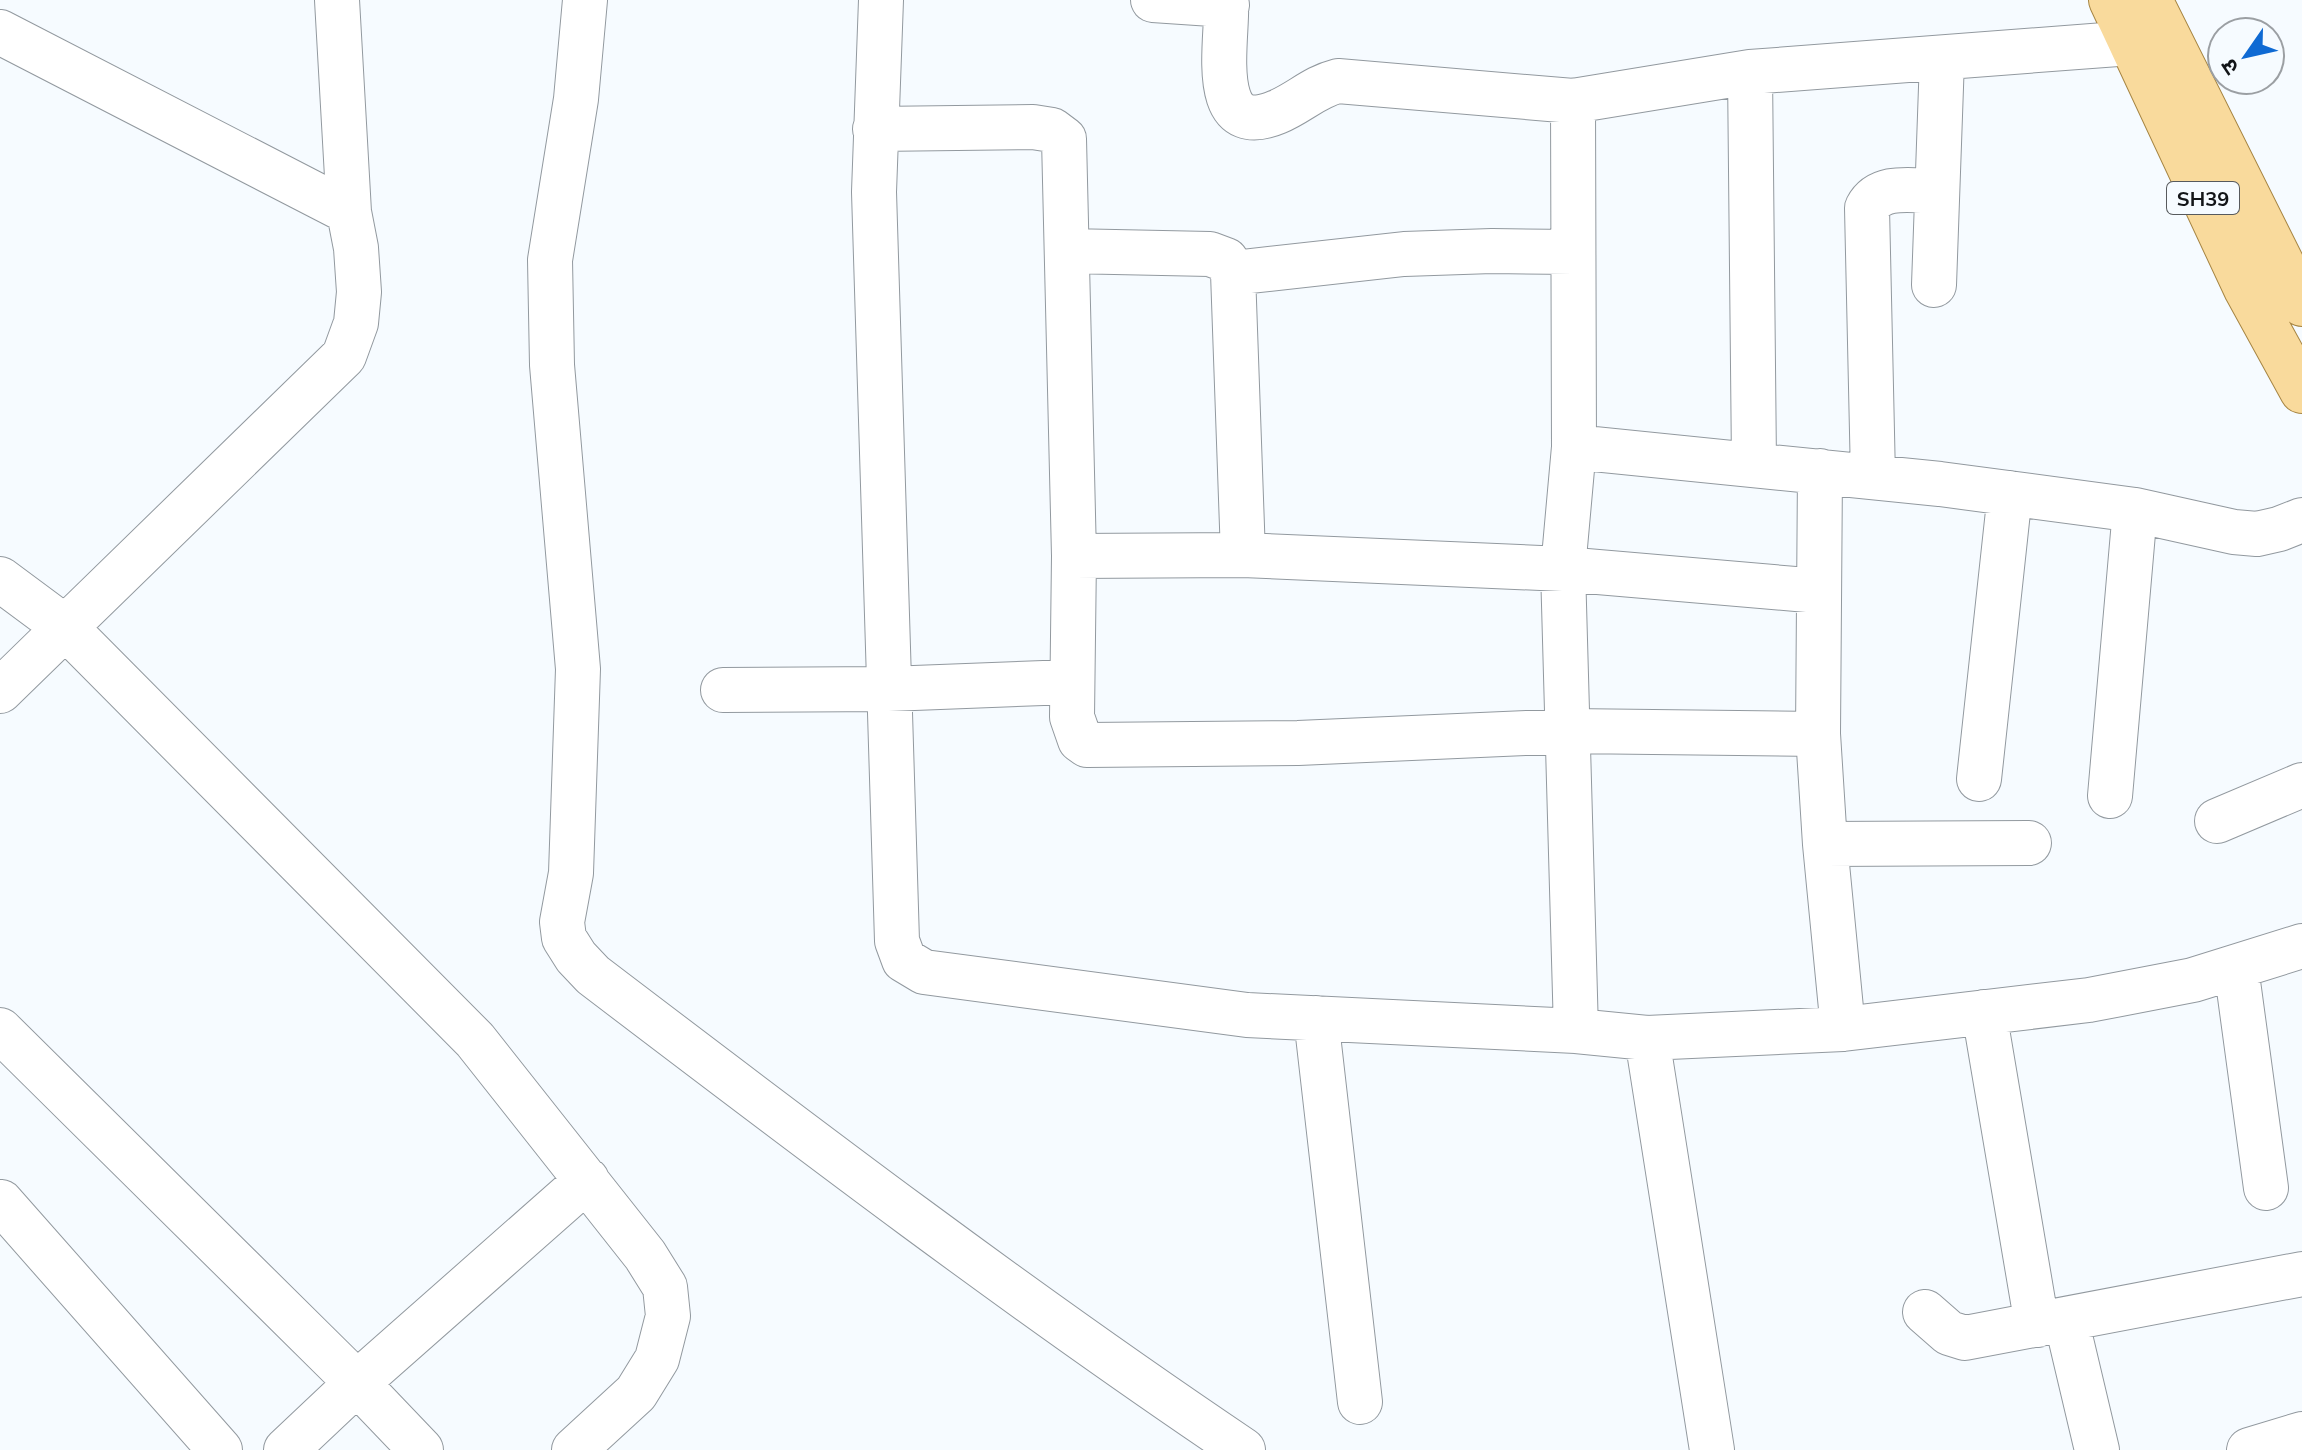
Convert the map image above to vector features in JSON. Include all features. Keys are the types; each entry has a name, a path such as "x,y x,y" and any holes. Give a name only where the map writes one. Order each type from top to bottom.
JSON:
{"main road":[{"name":"SH39","path":"2111,0 2246,289 2302,391"},
{"name":"SH39","path":"2150,0 2297,283"}],"street":[{"path":"0,691 344,356 356,323 359,292 356,248 349,212 337,0"},
{"path":"585,0 576,99 550,260 552,365 578,669 571,873 562,922 564,938 593,975 858,1178 1119,1367 1243,1450"},
{"path":"881,0 874,192 897,941 904,960 924,972 1216,1011 1576,1031 1647,1038 1843,1029 2089,1000 2193,980 2302,946"},
{"path":"1153,0 1227,3 1224,85 1230,104 1242,114 1259,117 1273,114 1324,84 1338,81 1573,101 1750,72 2131,43"},
{"path":"0,32 349,212"},
{"path":"1934,285 1942,59"},
{"path":"1750,72 1754,464"},
{"path":"1573,101 1574,447 1563,569 1576,1031"},
{"path":"875,129 1033,127 1052,130 1064,139 1074,556 1072,717 1080,740 1087,745 1298,743 1569,731 1818,734"},
{"path":"1873,477 1867,208 1878,194 1887,191 1937,191"},
{"path":"1067,251 1210,254 1226,260 1233,273 1243,555"},
{"path":"1233,273 1404,254 1573,252"},
{"path":"1574,447 2010,493 2135,510 2234,532 2257,534 2302,520"},
{"path":"1820,471 1818,734 1843,1029"},
{"path":"1979,779 2010,493"},
{"path":"2110,796 2135,510"},
{"path":"1074,556 1243,555 1563,569 1819,591"},
{"path":"0,579 66,628 475,1040 645,1255 665,1287 668,1316 657,1359 636,1393 574,1450"},
{"path":"723,690 888,689 1071,682"},
{"path":"2217,821 2302,785"},
{"path":"1825,844 2029,843"},
{"path":"2236,967 2266,1188"},
{"path":"1984,1012 2051,1322 2097,1450"},
{"path":"1316,1018 1360,1402"},
{"path":"0,1030 421,1450"},
{"path":"1647,1038 1712,1450"},
{"path":"286,1450 357,1383 587,1180"},
{"path":"0,1202 220,1450"},
{"path":"1925,1312 1949,1333 1965,1338 2300,1282"},
{"path":"2249,1450 2302,1434"}]}
